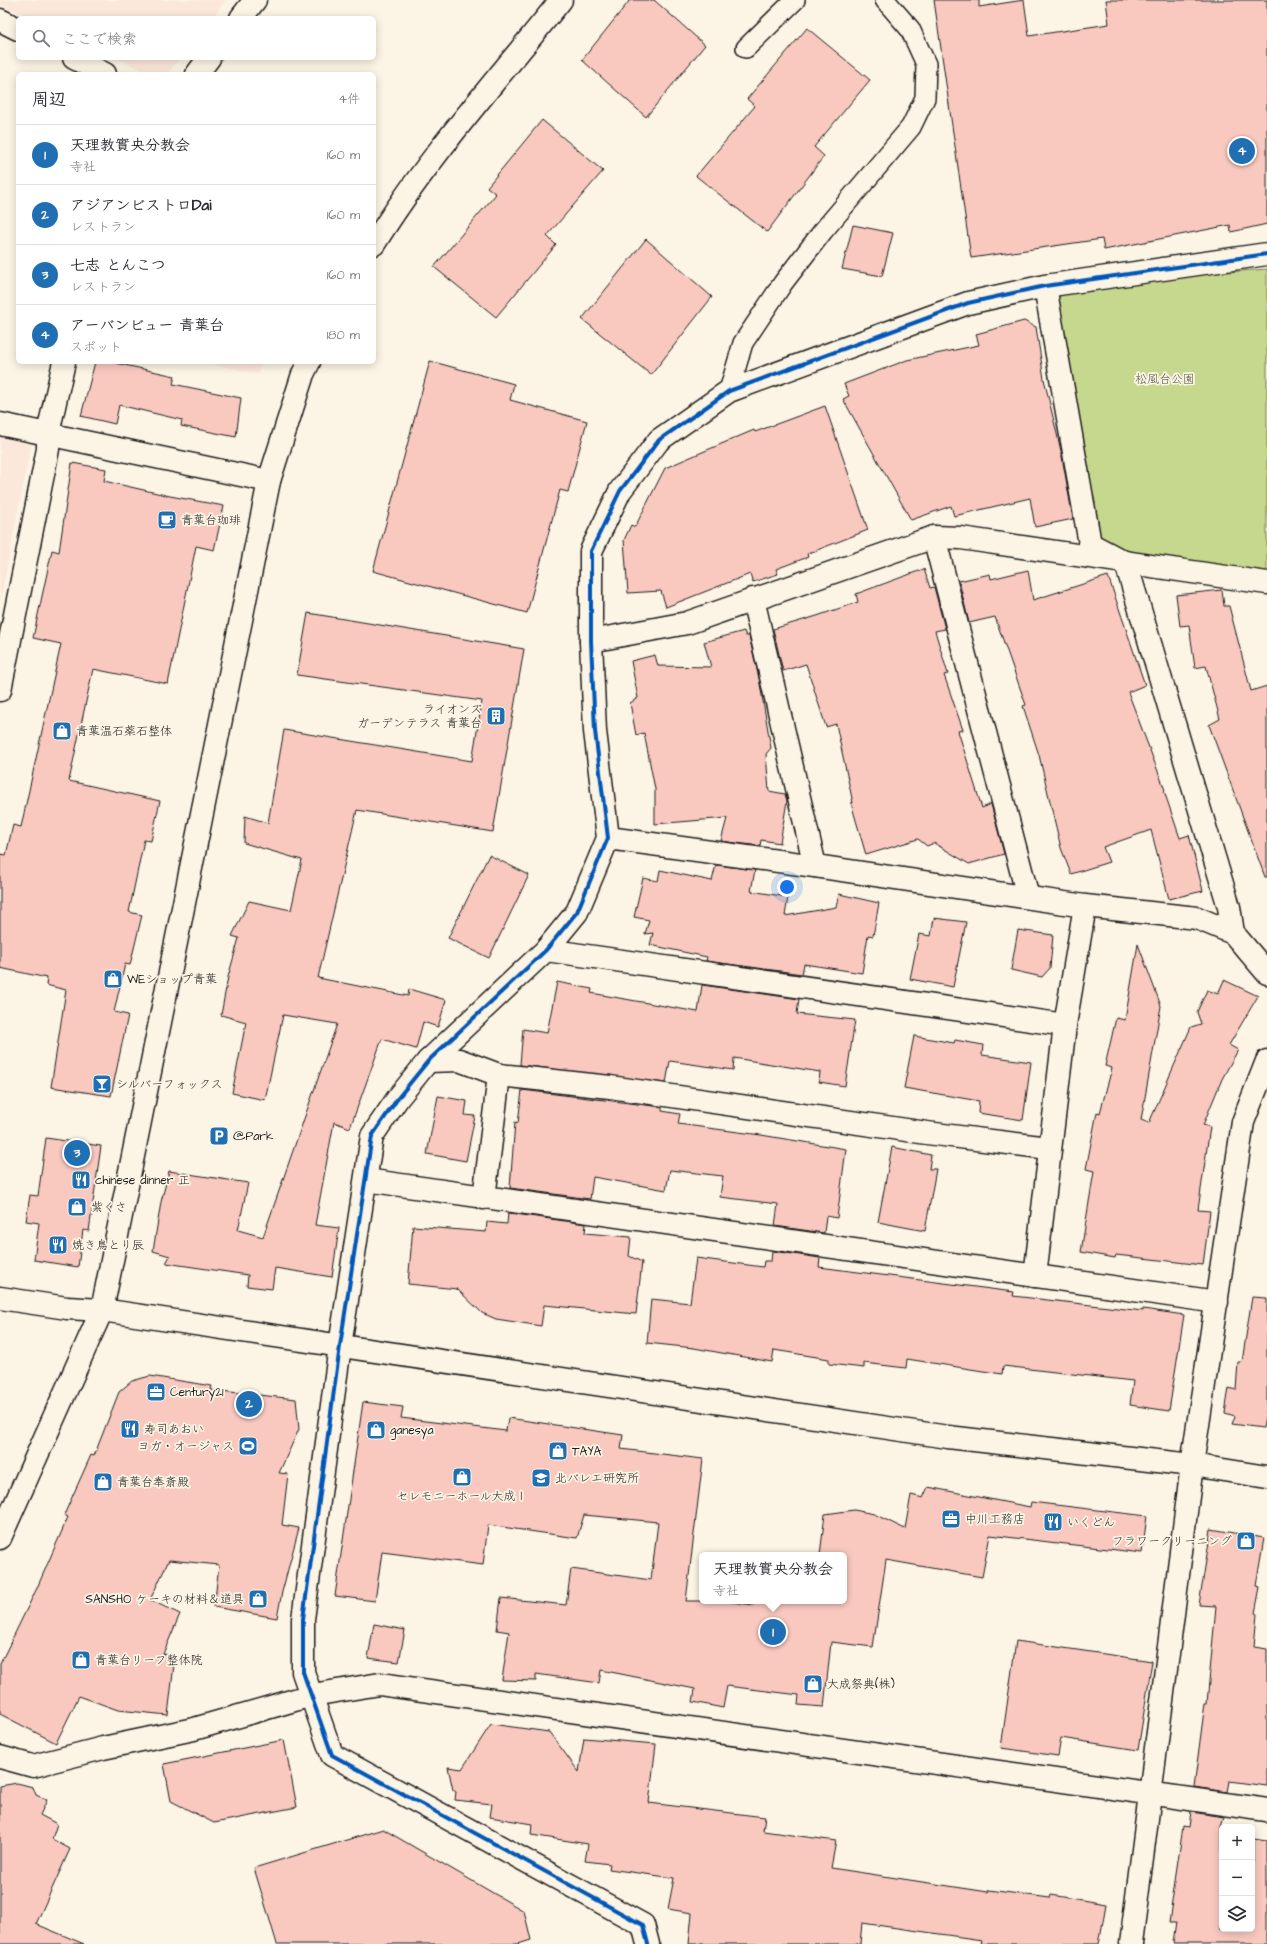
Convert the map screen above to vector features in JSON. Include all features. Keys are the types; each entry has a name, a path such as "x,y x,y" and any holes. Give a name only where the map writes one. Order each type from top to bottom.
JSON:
{"street":[{"path":"243,16 255,0"},
{"path":"376,241 392,214 561,0"},
{"path":"0,20 16,28"},
{"path":"78,60 102,72"},
{"path":"199,72 208,60"},
{"path":"648,1944 643,1925 332,1755 303,1672 304,1619 340,1346 372,1136 398,1098 428,1061 546,950 577,912 608,838 595,731 591,641 591,552 620,491 659,440 729,391 968,303 1045,286 1267,254"},
{"path":"1045,286 1090,544 1126,563 1229,907 1233,933"},
{"path":"0,690 48,449 48,433 64,364"},
{"path":"0,1538 102,1310 269,481 303,374 308,364"},
{"path":"0,424 269,481"},
{"path":"591,641 687,623 934,536 961,538 1267,583"},
{"path":"934,536 1028,897"},
{"path":"753,599 815,866"},
{"path":"608,838 815,866 1085,906 1197,918 1233,933 1267,973"},
{"path":"1035,1276 1049,1148 1065,1025 1085,906"},
{"path":"546,950 1065,1025"},
{"path":"428,1061 459,1060 498,1075 610,1087 927,1133 1049,1148"},
{"path":"1131,1944 1192,1465 1243,1122 1267,1061"},
{"path":"484,1198 498,1075"},
{"path":"366,1180 1217,1302"},
{"path":"0,1298 67,1308 102,1310 948,1437 1192,1465 1267,1477"},
{"path":"0,1757 33,1766 104,1748 194,1729 312,1695 380,1684 1267,1810"}],"lane":[{"path":"746,48 795,0"},
{"path":"729,391 743,343 783,283 823,231 911,127 925,98 926,64 910,30 885,0"}],"shaded area":[{"path":"0,0 226,0 214,16 26,16 1,5"},
{"path":"120,60 178,60 169,72 147,72"},
{"path":"210,364 260,364 258,374"},
{"path":"0,435 32,441 0,602"}],"green space":[{"name":"松風台公園","path":"1267,269 1267,584 1090,544 1045,286"}],"building":[{"path":"630,0 654,0 705,45 646,117 582,60"},
{"path":"934,0 979,0 979,7 1024,0 1029,36 1109,24 1106,0 1267,0 1267,224 1231,232 1230,225 1104,250 1102,239 971,258"},
{"path":"807,28 870,80 814,147 824,156 767,232 696,176 755,106 747,99"},
{"path":"542,120 603,171 547,236 556,245 496,317 434,267 496,194 487,187"},
{"path":"853,225 893,233 882,276 842,269"},
{"path":"646,239 712,297 651,375 582,319"},
{"path":"1024,321 1036,327 1044,379 1061,451 1073,519 1035,527 1030,498 954,516 951,506 911,520 843,399 849,396 844,384 907,360 979,345 976,334"},
{"path":"430,361 514,384 510,400 587,421 568,492 560,490 527,613 373,571"},
{"path":"94,364 120,364 175,376 173,384 241,398 236,437 181,426 182,420 119,405 115,424 81,416"},
{"path":"825,406 868,530 807,554 808,557 776,569 778,574 753,582 750,574 666,607 661,591 628,593 624,540 631,525 635,527 665,468 754,430 755,432"},
{"path":"72,463 106,469 104,481 170,496 224,506 214,550 196,546 168,684 93,669 69,781 160,801 151,841 144,840 129,912 142,915 130,965 125,964 114,1012 128,1015 111,1096 51,1087 66,990 46,985 47,978 0,968 0,854 6,855 13,825 21,827 61,644 33,638 52,550 59,552"},
{"path":"924,569 930,588 934,587 945,629 935,631 948,674 944,675 963,730 958,731 982,808 991,804 1004,854 969,864 934,843 927,846 918,839 866,855 851,803 853,803 836,724 826,727 806,664 783,671 773,629 858,602 856,594"},
{"path":"1028,570 1033,600 1108,576 1145,685 1128,692 1165,790 1164,791 1180,838 1189,835 1203,891 1169,899 1151,830 1103,847 1109,862 1071,874 1061,848 1039,755 1023,706 1026,705 995,617 969,623 959,581 990,574 991,579"},
{"path":"1222,590 1224,606 1229,606 1251,691 1267,686 1267,877 1265,877 1209,725 1220,719 1206,666 1195,668 1189,625 1180,626 1176,595"},
{"path":"308,613 524,649 493,832 357,810 318,978 408,996 409,989 446,1000 438,1027 423,1022 416,1049 382,1039 350,1128 334,1122 315,1225 339,1228 332,1277 275,1268 272,1289 247,1286 248,1275 166,1263 170,1256 153,1251 161,1202 169,1171 248,1183 238,1230 263,1237 337,1024 283,1015 265,1100 232,1093 246,1022 221,1015 228,977 239,938 232,936 249,901 291,910 302,860 244,843 245,816 268,823 284,730 472,761 482,701 297,675"},
{"path":"744,631 746,636 749,636 759,678 771,748 766,754 769,791 785,794 787,801 780,843 761,840 760,846 721,841 727,818 655,824 655,789 644,733 636,735 630,703 638,698 631,661 655,655 658,666 711,667 704,642"},
{"path":"489,855 529,875 489,958 448,938"},
{"path":"716,865 755,870 751,891 788,897 785,916 836,907 839,894 879,903 873,936 868,935 862,973 804,964 802,974 706,961 707,957 650,945 653,933 645,934 649,920 634,917 643,878 658,881 660,870 712,881"},
{"path":"934,918 966,922 953,987 910,979 919,934 931,936"},
{"path":"1018,930 1053,935 1050,968 1042,977 1011,970"},
{"path":"1138,944 1161,1006 1141,1120 1149,1123 1191,1027 1201,1024 1197,1012 1207,990 1218,994 1224,980 1258,996 1229,1045 1238,1050 1222,1079 1203,1125 1210,1127 1198,1210 1210,1211 1203,1265 1116,1255 1115,1258 1081,1252 1094,1171 1086,1169 1097,1112 1100,1113 1112,1068 1105,1066 1116,1018 1125,1020"},
{"path":"557,982 592,989 591,993 698,1012 702,985 799,999 797,1014 855,1020 845,1086 819,1082 820,1072 734,1058 733,1070 670,1061 666,1083 520,1065 523,1029 547,1033"},
{"path":"914,1036 954,1043 955,1040 983,1045 982,1055 1031,1062 1023,1120 978,1113 979,1101 904,1088"},
{"path":"522,1090 662,1107 662,1111 680,1114 678,1124 761,1135 846,1149 837,1218 826,1216 824,1233 775,1226 778,1204 720,1197 723,1176 670,1170 666,1190 593,1177 590,1199 510,1188 515,1122 518,1123"},
{"path":"438,1096 467,1101 465,1115 475,1116 466,1161 427,1154"},
{"path":"46,1138 101,1146 89,1231 83,1230 78,1267 34,1260 39,1223 26,1221 30,1195 38,1196"},
{"path":"892,1147 931,1155 929,1169 936,1169 925,1231 878,1222"},
{"path":"508,1213 586,1224 585,1233 631,1237 629,1256 642,1262 636,1314 544,1305 541,1326 496,1319 482,1313 457,1289 408,1284 413,1226 486,1232 487,1222 507,1224"},
{"path":"772,1251 820,1258 819,1267 1014,1292 1013,1296 1143,1311 1143,1309 1184,1315 1169,1411 1130,1405 1133,1381 1003,1366 1002,1374 907,1359 906,1368 864,1363 864,1368 829,1364 829,1359 774,1350 772,1362 694,1348 647,1343 651,1299 690,1303 696,1258 763,1267 764,1261 771,1261"},
{"path":"1252,1297 1267,1298 1267,1407 1263,1428 1232,1424 1235,1416 1225,1413 1229,1388 1236,1390 1238,1362 1242,1362"},
{"path":"150,1376 212,1386 211,1390 296,1399 299,1429 279,1473 288,1474 282,1525 299,1528 282,1592 277,1618 214,1607 219,1565 169,1560 150,1600 180,1614 163,1654 175,1656 168,1715 118,1710 79,1696 56,1743 0,1714 0,1664 37,1588 68,1517 64,1515 91,1455 94,1456 119,1392 132,1381"},
{"path":"363,1402 403,1407 401,1418 506,1431 508,1418 623,1435 621,1449 703,1459 686,1601 699,1601 699,1604 847,1604 847,1552 820,1552 825,1514 854,1510 874,1514 905,1529 911,1495 923,1498 928,1487 1030,1507 1031,1502 1147,1516 1142,1553 990,1535 982,1577 886,1560 873,1647 831,1642 824,1707 798,1705 799,1695 727,1686 723,1708 693,1702 695,1689 601,1670 599,1683 536,1674 536,1681 502,1680 509,1632 497,1630 501,1598 566,1605 571,1569 651,1580 658,1522 584,1515 577,1538 488,1525 483,1565 382,1552 375,1601 335,1596"},
{"path":"1211,1529 1264,1538 1256,1586 1260,1587 1255,1613 1257,1614 1254,1647 1267,1649 1267,1786 1229,1781 1227,1792 1194,1787 1205,1703 1207,1703 1216,1606 1199,1605"},
{"path":"374,1624 405,1630 399,1662 368,1658"},
{"path":"1016,1641 1152,1661 1138,1750 1061,1738 1058,1756 1001,1748"},
{"path":"491,1724 549,1732 579,1772 584,1738 656,1744 649,1803 765,1817 763,1831 836,1841 831,1868 988,1892 989,1890 1050,1898 1051,1895 1106,1904 1099,1944 981,1944 982,1940 862,1923 860,1944 689,1944 692,1913 668,1909 674,1878 609,1869 610,1864 585,1861 588,1844 531,1835 532,1824 490,1817 492,1804 455,1800 456,1792 453,1790 448,1767 462,1769"},
{"path":"284,1740 297,1807 214,1823 171,1801 164,1764"},
{"path":"17,1783 33,1787 36,1795 47,1800 40,1815 57,1824 52,1839 70,1849 36,1924 84,1944 0,1944 0,1786"},
{"path":"1191,1812 1225,1817 1223,1824 1219,1824 1219,1932 1255,1932 1255,1838 1267,1840 1267,1944 1173,1944 1176,1922 1169,1922 1183,1827 1189,1828"},
{"path":"383,1829 524,1911 531,1940 518,1944 277,1944 254,1868"}],"cycle path":[{"path":"648,1944 643,1925 332,1755 303,1672 303,1619 340,1346 372,1136 398,1098 428,1061 546,950 577,912 608,838 595,731 591,641 591,551 620,491 659,440 729,391 968,303 1045,286 1267,254"}],"place":[{"name":"アーバンビュー 青葉台","path":"1242,151"},
{"name":"青葉台珈琲","path":"167,520"},
{"name":"ライオンズ ガーデンテラス 青葉台","path":"496,716"},
{"name":"青葉温石薬石整体","path":"62,731"},
{"name":"WEショップ青葉","path":"113,979"},
{"name":"シルバーフォックス","path":"102,1084"},
{"name":"@Park","path":"219,1136"},
{"name":"七志 とんこつ","path":"77,1153"},
{"name":"chinese dinner 正","path":"81,1180"},
{"name":"紫くさ","path":"77,1207"},
{"name":"焼き鳥とり辰","path":"58,1245"},
{"name":"Century21","path":"156,1392"},
{"name":"アジアンビストロDai","path":"249,1404"},
{"name":"寿司あおい","path":"130,1429"},
{"name":"ganesya","path":"376,1430"},
{"name":"ヨガ・オージャス","path":"248,1446"},
{"name":"TAYA","path":"558,1451"},
{"name":"セレモニーホール大成Ｉ","path":"462,1477"},
{"name":"北バレエ研究所","path":"541,1478"},
{"name":"青葉台奉斎殿","path":"103,1482"},
{"name":"中川工務店","path":"951,1519"},
{"name":"いくどん","path":"1053,1522"},
{"name":"フラワークリーニング","path":"1246,1541"},
{"name":"SANSHO ケーキの材料＆道具","path":"258,1599"},
{"name":"天理教實央分教会","path":"773,1632"},
{"name":"青葉台リーフ整体院","path":"81,1660"},
{"name":"大成祭典(株)","path":"813,1684"}]}
